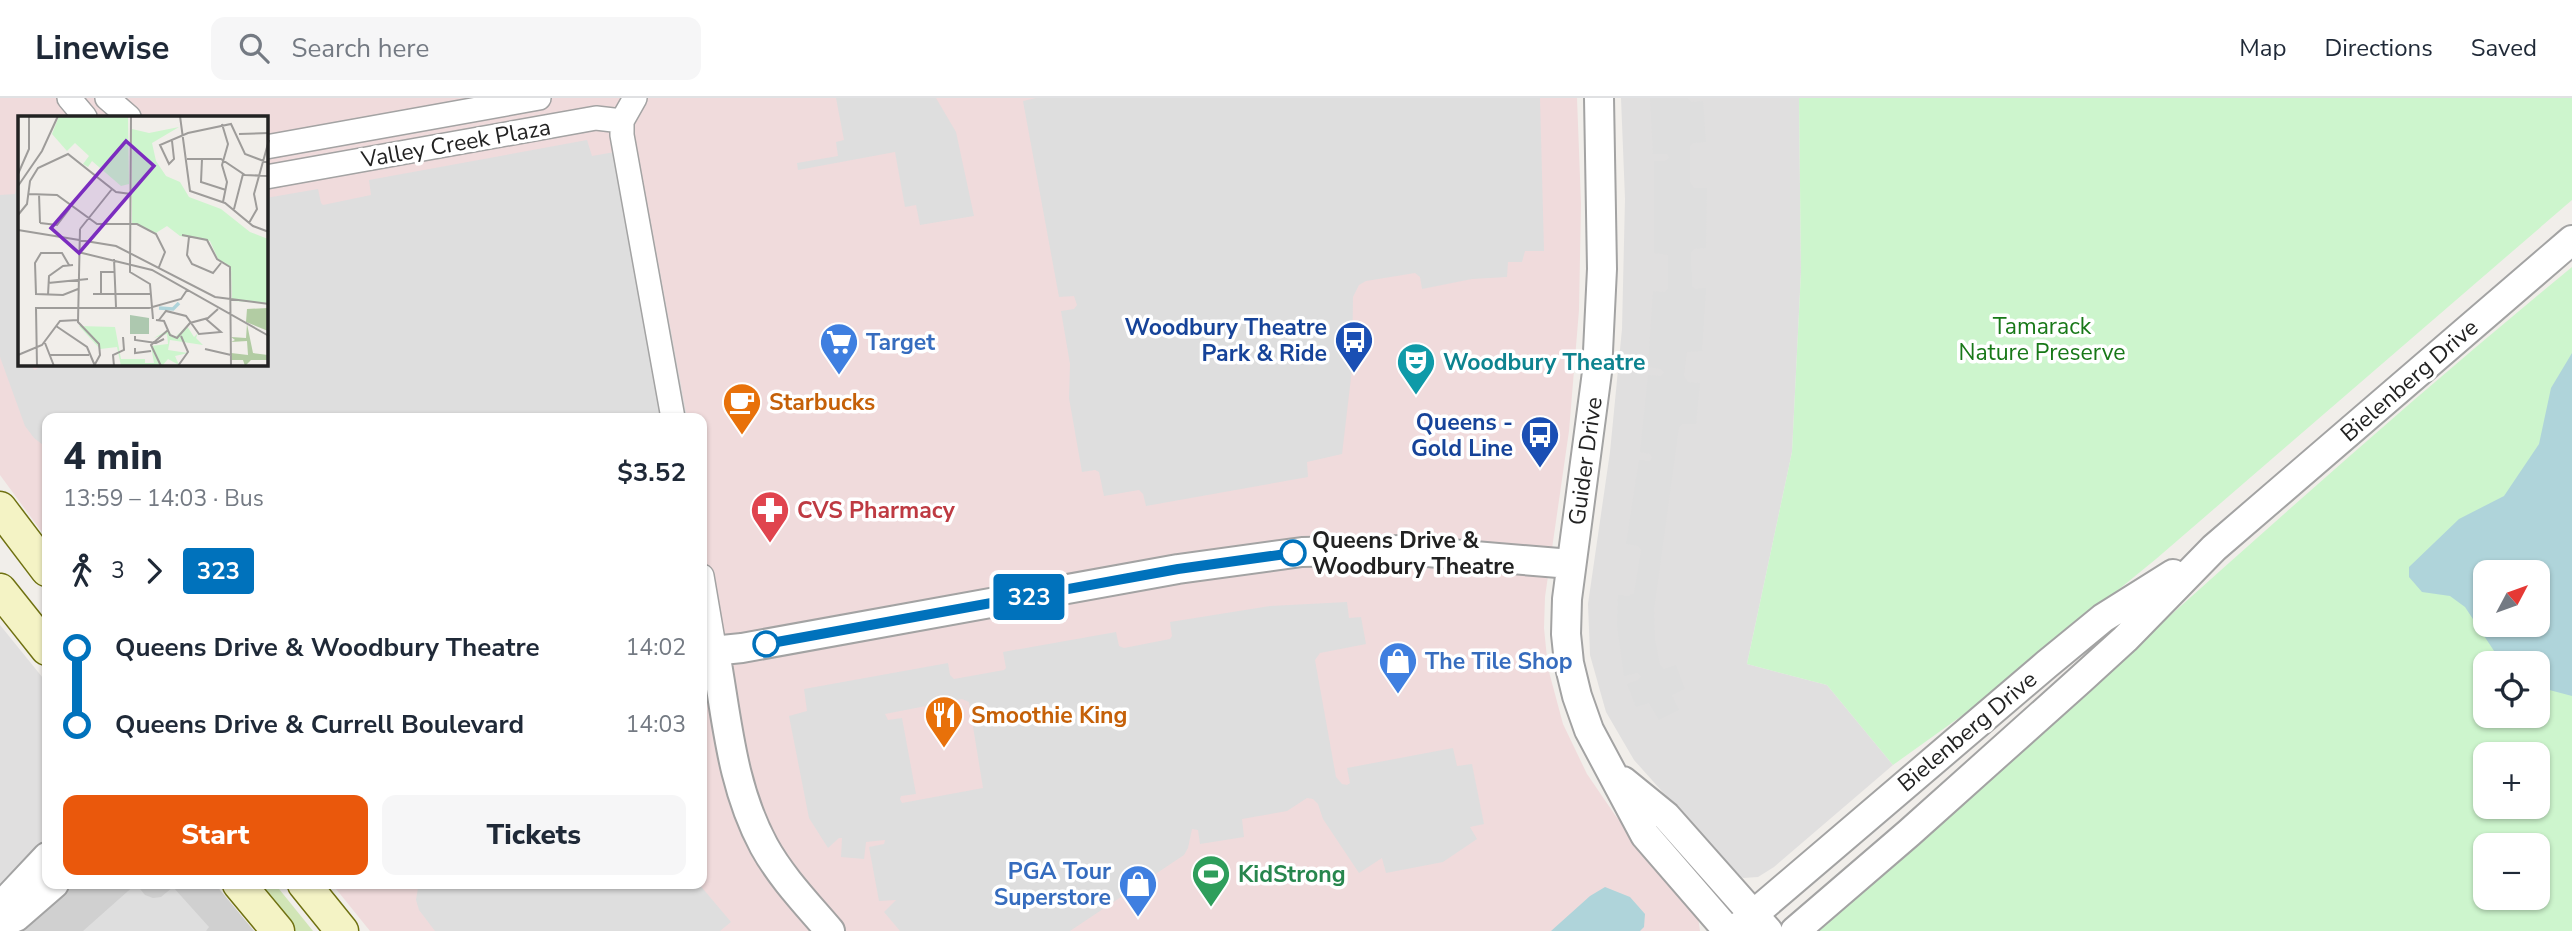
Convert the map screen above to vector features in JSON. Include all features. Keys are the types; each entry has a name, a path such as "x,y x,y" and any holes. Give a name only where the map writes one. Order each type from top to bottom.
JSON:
{"main road":[{"path":"0,508 42,563"},
{"path":"0,590 42,643"},
{"path":"243,889 278,931"},
{"path":"307,889 342,931"}],"street":[{"path":"69,98 84,116"},
{"path":"107,98 129,116"},
{"name":"Valley Creek Plaza","path":"268,147 539,98"},
{"name":"Guider Drive","path":"1599,98 1602,269 1597,372 1567,599 1566,634 1572,680 1589,730 1645,835 1728,931"},
{"path":"633,99 622,121 626,162 672,413"},
{"name":"Valley Creek Plaza","path":"268,177 596,118 622,121"},
{"name":"Bielenberg Drive","path":"1795,931 2089,672 2214,548 2572,240"},
{"name":"Bielenberg Drive","path":"1751,925 1978,721 2103,618 2214,548"},
{"path":"830,931 793,888 765,848 748,813 708,652 1178,569 1302,552 1403,550 1571,564"},
{"name":"Guider Drive","path":"1613,772 1666,816 1751,925"},
{"path":"0,907 42,862"},
{"path":"0,923 21,914 48,889"}],"shaded area":[{"path":"0,98 1577,98 1581,204 1579,310 1569,431 1545,597 1544,628 1548,668 1563,724 1587,774 1615,815 1698,917 1700,931 370,931 336,889 707,889 707,413 42,413 42,532 0,475"},
{"path":"836,98 936,98 956,132 974,216 920,225 916,205 905,207 895,152 798,170 797,163 838,156 836,142 844,140"},
{"path":"1036,98 1540,98 1544,251 1525,251 1522,262 1508,262 1507,277 1472,279 1422,289 1420,277 1415,273 1366,281 1359,285 1353,297 1352,369 1342,454 1307,462 1308,477 1146,506 1139,490 1104,496 1099,472 1082,472 1069,398 1070,364 1061,311 1074,309 1077,305 1074,296 1059,297 1023,101"},
{"path":"1621,98 1799,98 1801,272 1792,452 1747,664 1827,685 1893,765 1774,867 1758,877 1743,878 1737,875 1634,760 1606,712 1590,655 1588,604 1610,452 1622,329 1625,199"},
{"path":"1650,98 1688,98 1691,102 1703,101 1706,142 1693,143 1690,146 1690,182 1694,188 1707,188 1706,248 1694,249 1691,253 1692,286 1695,289 1706,288 1702,351 1687,352 1684,376 1688,382 1700,383 1696,424 1683,424 1679,427 1654,610 1655,639 1660,665 1664,669 1676,665 1685,689 1672,695 1679,710 1659,720 1649,703 1636,707 1627,684 1641,676 1637,673 1624,676 1617,625 1618,595 1629,596 1634,593 1641,550 1638,546 1626,544 1639,460 1650,461 1652,458 1650,454 1640,452 1648,375 1661,376 1664,372 1648,367 1653,291 1665,292 1668,288 1668,255 1654,253 1654,161 1665,161 1669,158 1667,154 1653,154"},
{"path":"587,140 592,156 637,148 686,413 42,413 42,444 25,426 0,357 0,195 15,194 18,179 18,366 30,366 35,370 38,366 268,366 268,198 318,189 323,205 371,195 369,180"},
{"path":"1347,602 1349,618 1361,617 1366,644 1320,653 1315,660 1336,777 1342,784 1350,783 1347,768 1453,748 1457,766 1472,764 1484,824 1470,827 1477,839 1443,862 1386,873 1382,858 1359,873 1323,819 1318,804 1307,798 1287,811 1242,819 1244,837 1200,844 1198,830 1192,829 1184,855 1070,931 900,931 884,912 896,900 879,901 869,847 884,844 885,840 866,842 864,859 841,857 842,838 828,848 809,818 789,716 807,711 804,689 948,663 950,675 954,679 1004,670 1006,668 1003,652 1116,632 1119,646 1124,648 1170,639 1170,622 1270,606","holes":["962,699 969,702 983,788 902,803 901,796 916,794 902,718 888,720 885,714"]},
{"path":"0,625 42,677 42,889 219,889 254,931 0,931"},
{"path":"64,889 219,889 254,931 22,931"},
{"path":"130,889 140,889 145,895 153,898 161,897 171,889 175,889 209,927 206,931 83,931"},
{"path":"418,889 703,889 731,922 720,931 435,931 419,910 416,900"}],"green space":[{"name":"Tamarack Nature Preserve","path":"1799,98 2572,98 2572,200 2156,559 1981,702 1893,765 1827,685 1747,664 1792,452 1801,272"},
{"path":"2572,267 2572,931 1814,931 2003,765 2380,430"},
{"path":"259,889 279,889 313,931 294,931"}],"water":[{"path":"2572,353 2572,696 2550,690 2550,651 2494,651 2485,637 2550,637 2550,560 2473,560 2473,619 2465,607 2450,596 2422,592 2409,577 2409,567 2459,519 2504,496 2539,444 2551,388"},
{"path":"1605,887 1630,897 1645,914 1644,927 1640,931 1551,931 1590,896"}],"bus line":[{"name":"323","path":"766,644 1223,561 1293,553"}],"place":[{"name":"Woodbury Theatre Park & Ride","path":"1354,374"},
{"name":"Target","path":"839,376"},
{"name":"Woodbury Theatre","path":"1416,396"},
{"name":"Starbucks","path":"742,436"},
{"name":"Queens - Gold Line","path":"1540,469"},
{"name":"CVS Pharmacy","path":"770,544"},
{"name":"Queens Drive & Woodbury Theatre","path":"1293,553"},
{"name":"The Tile Shop","path":"1398,695"},
{"name":"Smoothie King","path":"944,749"},
{"name":"KidStrong","path":"1211,908"},
{"name":"PGA Tour Superstore","path":"1138,918"}]}
